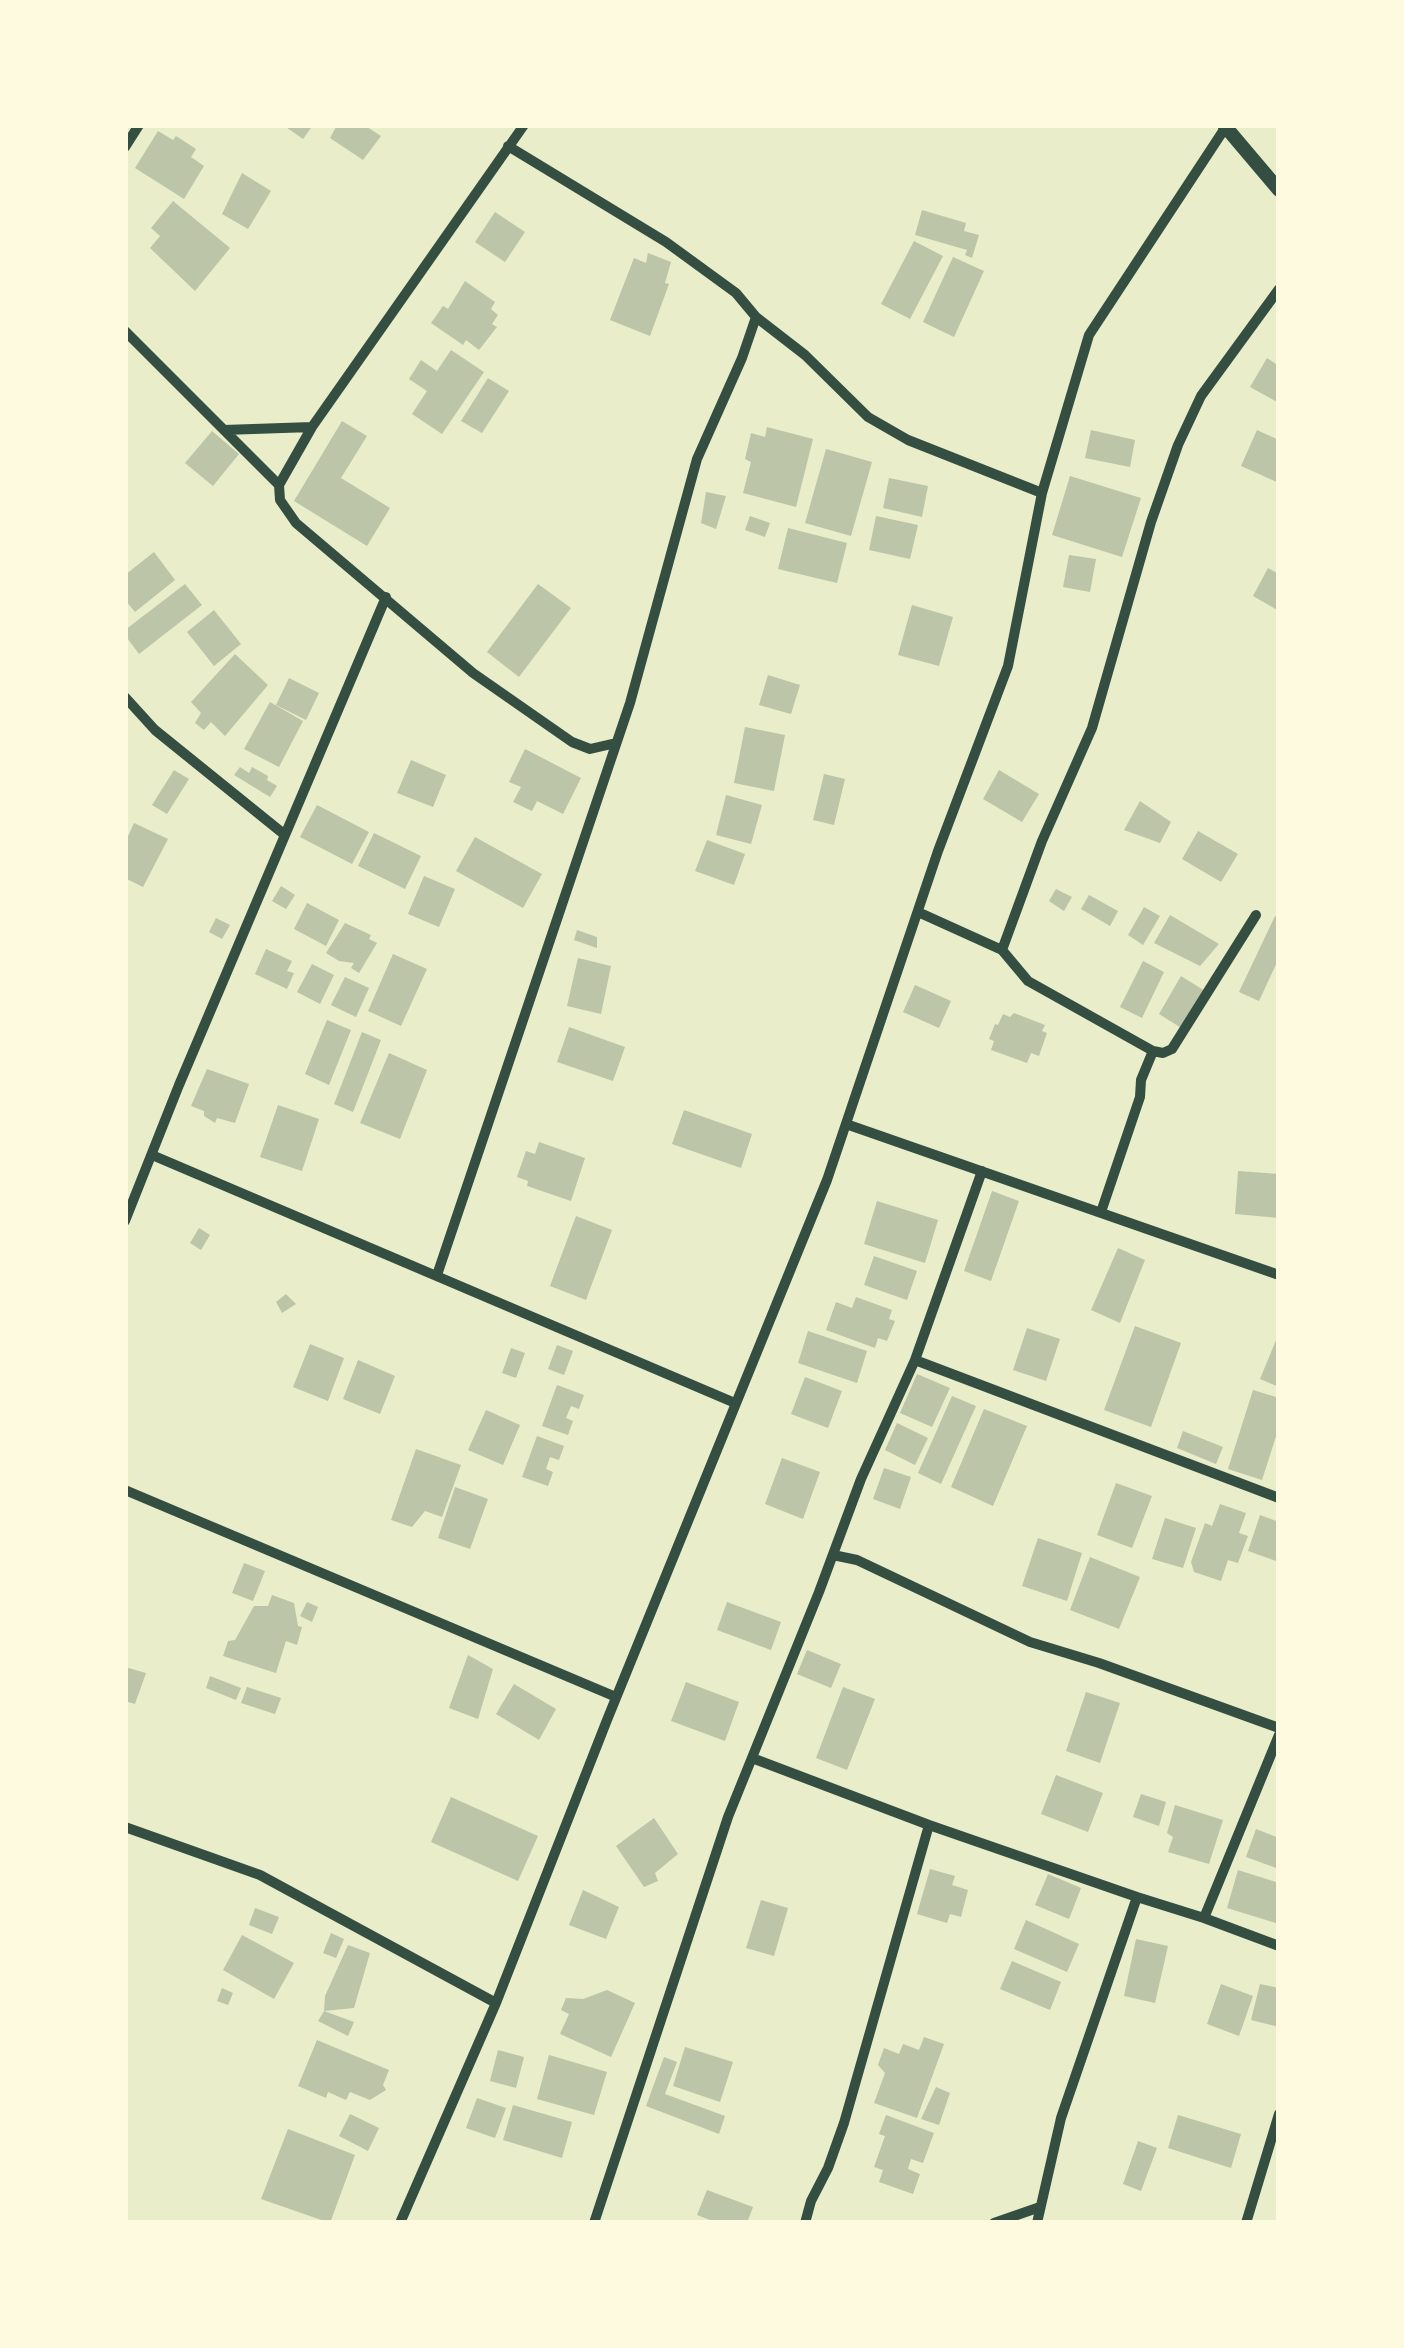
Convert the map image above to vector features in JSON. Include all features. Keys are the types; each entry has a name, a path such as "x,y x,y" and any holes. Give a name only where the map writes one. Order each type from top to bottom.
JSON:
{"street":[{"path":"125,147 139,125"},
{"path":"524,125 312,427 279,484 280,500 296,523 473,673 572,742 590,750 616,742"},
{"path":"400,2223 496,2003 826,1180 1008,666 1042,494 1089,334 1226,126 1279,190"},
{"path":"508,146 666,242 736,292 756,317 804,355 868,417 908,440 1042,494"},
{"path":"1002,950 1042,841 1092,728 1151,522 1178,445 1202,396 1279,289"},
{"path":"438,1275 616,742 697,459 756,317"},
{"path":"125,331 279,484"},
{"path":"224,430 312,427"},
{"path":"125,1221 386,597"},
{"path":"125,697 155,730 285,835"},
{"path":"918,912 1002,950 1028,981 1153,1052 1163,1053 1172,1049 1256,915"},
{"path":"1101,1212 1153,1052"},
{"path":"846,1124 1279,1274"},
{"path":"152,1155 736,1403"},
{"path":"594,2223 728,1817 861,1479 915,1360 982,1171"},
{"path":"915,1360 1279,1498"},
{"path":"125,1490 616,1697"},
{"path":"833,1555 857,1560 1030,1642 1099,1663 1279,1731 1204,1918"},
{"path":"752,1758 928,1825 1279,1946"},
{"path":"804,2223 844,2123 928,1825"},
{"path":"125,1827 260,1875 496,2003"},
{"path":"1036,2223 1061,2118 1137,1897"},
{"path":"1246,2223 1279,2114"},
{"path":"994,2223 1040,2207"}],"building":[{"path":"283,125 313,125 303,139"},
{"path":"337,125 364,125 381,136 363,160 330,138"},
{"path":"158,131 173,140 176,136 196,149 191,157 204,166 184,199 135,168"},
{"path":"242,173 271,191 248,229 222,214"},
{"path":"173,201 230,248 195,291 150,248 160,236 151,228"},
{"path":"922,210 966,223 964,231 979,235 972,258 965,255 967,250 915,235"},
{"path":"495,212 525,232 505,262 475,242"},
{"path":"914,241 943,256 910,319 881,304"},
{"path":"648,253 671,262 665,283 669,284 650,336 610,320 634,258 646,263"},
{"path":"953,257 984,271 954,337 923,322"},
{"path":"465,281 495,302 491,309 498,315 492,324 497,327 479,350 466,340 463,345 431,323 443,306 448,309"},
{"path":"451,350 484,372 442,434 412,414 427,391 409,379 421,360 437,371"},
{"path":"1267,358 1279,366 1279,403 1250,387"},
{"path":"488,378 509,391 482,433 461,421"},
{"path":"342,421 367,436 341,478 390,508 367,546 294,501"},
{"path":"767,427 813,439 796,507 743,493 751,462 745,459 751,433 765,437"},
{"path":"1091,430 1135,440 1130,467 1085,458"},
{"path":"1257,430 1279,440 1279,483 1241,466"},
{"path":"212,431 239,454 213,486 185,463"},
{"path":"826,449 872,462 851,536 805,523"},
{"path":"1070,476 1141,498 1122,557 1052,535"},
{"path":"889,478 928,486 922,517 883,508"},
{"path":"706,492 726,496 716,529 701,523"},
{"path":"750,516 770,523 765,537 745,530"},
{"path":"876,516 918,525 910,559 869,550"},
{"path":"788,528 847,543 837,583 778,569"},
{"path":"154,552 175,580 135,612 125,600 125,575"},
{"path":"1069,555 1096,559 1090,592 1063,587"},
{"path":"1268,568 1279,574 1279,611 1253,596"},
{"path":"185,584 202,605 139,654 125,630"},
{"path":"538,584 571,608 519,677 487,652"},
{"path":"912,605 953,617 939,666 898,655"},
{"path":"214,610 241,644 214,666 187,632"},
{"path":"235,654 268,685 225,736 211,722 204,730 195,723 201,713 191,702"},
{"path":"768,675 800,685 791,714 759,705"},
{"path":"289,678 319,693 306,720 276,705"},
{"path":"270,702 303,721 279,767 244,749"},
{"path":"745,727 785,735 774,791 734,783"},
{"path":"525,749 581,778 563,814 537,801 532,811 513,802 521,787 509,782"},
{"path":"411,760 446,775 433,807 397,793"},
{"path":"240,767 249,773 252,767 268,776 267,780 277,786 270,797 234,775"},
{"path":"174,770 189,779 167,814 152,805"},
{"path":"999,770 1039,794 1022,822 983,799"},
{"path":"824,774 845,779 834,825 813,820"},
{"path":"726,795 762,805 751,844 716,835"},
{"path":"1140,801 1171,822 1160,843 1124,830"},
{"path":"317,805 369,832 352,864 300,837"},
{"path":"134,823 168,839 143,887 125,878 125,843"},
{"path":"1198,831 1238,854 1221,882 1182,859"},
{"path":"374,833 421,856 405,889 358,866"},
{"path":"475,837 542,874 523,908 456,871"},
{"path":"707,840 745,854 734,885 695,871"},
{"path":"424,876 455,889 439,927 408,914"},
{"path":"281,886 295,895 286,909 272,901"},
{"path":"1056,889 1072,897 1064,911 1049,901"},
{"path":"1089,895 1118,911 1110,926 1081,909"},
{"path":"307,903 339,920 326,946 294,929"},
{"path":"1144,907 1160,916 1143,945 1128,935"},
{"path":"1170,915 1219,944 1200,966 1154,943"},
{"path":"1275,916 1279,918 1279,958 1259,1001 1239,992"},
{"path":"216,918 230,925 222,939 209,932"},
{"path":"345,923 371,935 369,939 377,943 359,973 351,968 354,963 339,961 326,953"},
{"path":"577,930 597,937 597,948 574,940"},
{"path":"266,949 292,961 287,971 294,973 287,989 255,974"},
{"path":"393,954 427,969 401,1026 368,1011"},
{"path":"578,958 611,966 601,1014 567,1006"},
{"path":"1143,961 1164,972 1142,1018 1120,1007"},
{"path":"312,964 334,975 320,1004 297,992"},
{"path":"1181,976 1205,991 1183,1029 1159,1014"},
{"path":"345,977 369,988 356,1017 331,1005"},
{"path":"915,985 951,1001 939,1028 903,1012"},
{"path":"1014,1013 1045,1025 1042,1031 1047,1033 1039,1056 1031,1053 1027,1063 991,1050 994,1041 989,1039 995,1024 1003,1014 1010,1017"},
{"path":"327,1020 351,1030 329,1085 305,1074"},
{"path":"569,1027 625,1047 613,1081 557,1062"},
{"path":"362,1032 381,1040 353,1112 334,1104"},
{"path":"389,1053 427,1070 400,1139 360,1123"},
{"path":"207,1069 249,1084 235,1123 217,1118 215,1123 204,1116 204,1111 191,1106"},
{"path":"278,1105 319,1119 302,1171 260,1157"},
{"path":"684,1110 752,1134 741,1168 672,1144"},
{"path":"539,1142 585,1158 571,1201 527,1186 528,1181 517,1177 526,1151 535,1154"},
{"path":"1238,1171 1279,1174 1279,1218 1235,1214"},
{"path":"992,1191 1019,1201 991,1281 964,1271"},
{"path":"877,1201 938,1220 925,1263 864,1244"},
{"path":"576,1216 612,1230 586,1300 550,1286"},
{"path":"199,1228 210,1235 201,1250 190,1243"},
{"path":"1118,1248 1145,1260 1120,1323 1091,1310"},
{"path":"874,1256 917,1271 907,1300 864,1285"},
{"path":"286,1294 296,1304 282,1313 276,1302"},
{"path":"856,1297 892,1310 889,1319 895,1321 887,1341 878,1338 875,1348 826,1330 836,1302 852,1308"},
{"path":"1135,1326 1181,1343 1151,1427 1104,1410"},
{"path":"1027,1328 1060,1339 1046,1381 1013,1370"},
{"path":"808,1331 867,1351 857,1383 798,1363"},
{"path":"1279,1333 1279,1387 1260,1379"},
{"path":"310,1344 344,1358 328,1401 293,1387"},
{"path":"557,1345 573,1351 564,1375 548,1369"},
{"path":"511,1348 525,1353 516,1378 502,1373"},
{"path":"358,1360 395,1376 380,1414 343,1399"},
{"path":"917,1374 950,1388 932,1427 900,1413"},
{"path":"805,1377 842,1391 828,1428 791,1414"},
{"path":"557,1385 584,1395 579,1409 571,1406 566,1418 573,1421 568,1435 542,1426"},
{"path":"1253,1390 1279,1398 1279,1427 1262,1480 1228,1469"},
{"path":"952,1396 976,1406 941,1484 918,1473"},
{"path":"984,1409 1027,1426 993,1506 951,1487"},
{"path":"486,1410 520,1425 503,1465 468,1450"},
{"path":"897,1423 928,1438 915,1465 885,1450"},
{"path":"1183,1431 1223,1447 1216,1464 1177,1448"},
{"path":"537,1436 564,1446 559,1460 550,1457 546,1469 553,1472 548,1486 522,1477"},
{"path":"416,1449 461,1465 442,1517 425,1511 412,1527 391,1520"},
{"path":"782,1458 820,1472 803,1519 765,1504"},
{"path":"884,1468 911,1477 900,1509 873,1499"},
{"path":"1116,1483 1152,1496 1132,1548 1097,1535"},
{"path":"455,1487 488,1499 470,1549 438,1538"},
{"path":"1220,1504 1246,1513 1239,1533 1248,1536 1238,1563 1228,1560 1221,1581 1194,1572 1191,1562 1205,1523 1212,1526"},
{"path":"1260,1515 1279,1522 1279,1562 1248,1551"},
{"path":"1165,1518 1196,1528 1183,1568 1152,1559"},
{"path":"1038,1538 1082,1553 1067,1601 1022,1586"},
{"path":"1090,1557 1140,1577 1119,1629 1070,1610"},
{"path":"244,1563 265,1571 253,1601 232,1593"},
{"path":"272,1595 294,1603 298,1626 302,1627 297,1645 286,1641 276,1673 223,1656 228,1641 235,1640 254,1606 268,1606"},
{"path":"307,1602 318,1607 312,1622 300,1616"},
{"path":"727,1602 781,1622 771,1650 717,1630"},
{"path":"807,1650 841,1664 831,1688 797,1674"},
{"path":"468,1655 493,1669 478,1719 449,1708"},
{"path":"125,1667 146,1673 135,1704 125,1701"},
{"path":"210,1676 241,1688 236,1700 206,1688"},
{"path":"686,1682 739,1702 725,1741 671,1721"},
{"path":"514,1684 556,1709 539,1740 496,1714"},
{"path":"247,1687 281,1698 275,1714 241,1703"},
{"path":"843,1687 875,1699 847,1770 816,1758"},
{"path":"1086,1692 1120,1703 1100,1763 1066,1751"},
{"path":"1056,1775 1103,1793 1088,1832 1041,1814"},
{"path":"1141,1794 1166,1802 1159,1826 1133,1817"},
{"path":"451,1797 538,1836 518,1881 431,1842"},
{"path":"1175,1805 1223,1820 1209,1864 1168,1852 1173,1837 1167,1833"},
{"path":"654,1818 678,1854 655,1873 658,1881 644,1887 616,1846"},
{"path":"1256,1829 1279,1838 1279,1869 1246,1857"},
{"path":"930,1869 955,1876 952,1885 968,1890 961,1917 950,1914 947,1923 917,1914"},
{"path":"1238,1870 1279,1883 1279,1924 1227,1908"},
{"path":"1048,1874 1081,1888 1069,1919 1035,1905"},
{"path":"583,1890 619,1907 606,1939 569,1925"},
{"path":"761,1900 788,1908 774,1956 746,1948"},
{"path":"255,1908 279,1917 272,1934 249,1925"},
{"path":"1026,1920 1079,1944 1067,1972 1014,1949"},
{"path":"331,1933 344,1939 336,1958 323,1953"},
{"path":"242,1935 294,1963 274,1999 223,1970"},
{"path":"1136,1939 1168,1946 1155,2003 1124,1996"},
{"path":"348,1945 370,1953 354,2008 324,2011 325,1996"},
{"path":"1012,1961 1061,1982 1050,2010 1000,1989"},
{"path":"1221,1984 1253,1996 1239,2036 1207,2024"},
{"path":"1260,1984 1279,1988 1279,2027 1251,2020"},
{"path":"222,1988 233,1993 228,2005 217,2001"},
{"path":"607,1990 635,2003 611,2057 560,2034 569,2014 561,2010 566,1998 583,1999"},
{"path":"324,2011 354,2022 348,2036 318,2021"},
{"path":"924,2037 944,2044 917,2118 874,2103 885,2073 878,2065 884,2048 899,2054 903,2044 919,2050"},
{"path":"317,2040 389,2070 383,2085 386,2090 370,2100 350,2092 346,2100 328,2092 326,2098 298,2086"},
{"path":"685,2047 733,2062 720,2102 673,2086"},
{"path":"498,2050 524,2057 516,2088 490,2081"},
{"path":"549,2055 607,2072 594,2115 537,2099"},
{"path":"664,2057 677,2062 665,2094 725,2116 719,2134 646,2106"},
{"path":"936,2087 950,2093 939,2125 921,2119"},
{"path":"477,2098 506,2108 495,2138 466,2128"},
{"path":"513,2105 572,2122 562,2158 503,2140"},
{"path":"350,2114 379,2128 368,2151 339,2136"},
{"path":"886,2115 934,2133 923,2163 911,2159 908,2169 920,2174 913,2194 879,2182 883,2170 874,2167 885,2136 879,2134"},
{"path":"1178,2115 1241,2134 1231,2168 1168,2148"},
{"path":"288,2129 355,2155 330,2223 261,2199"},
{"path":"1138,2141 1157,2148 1141,2191 1123,2184"},
{"path":"707,2190 753,2207 747,2223 718,2223 697,2215"}]}
